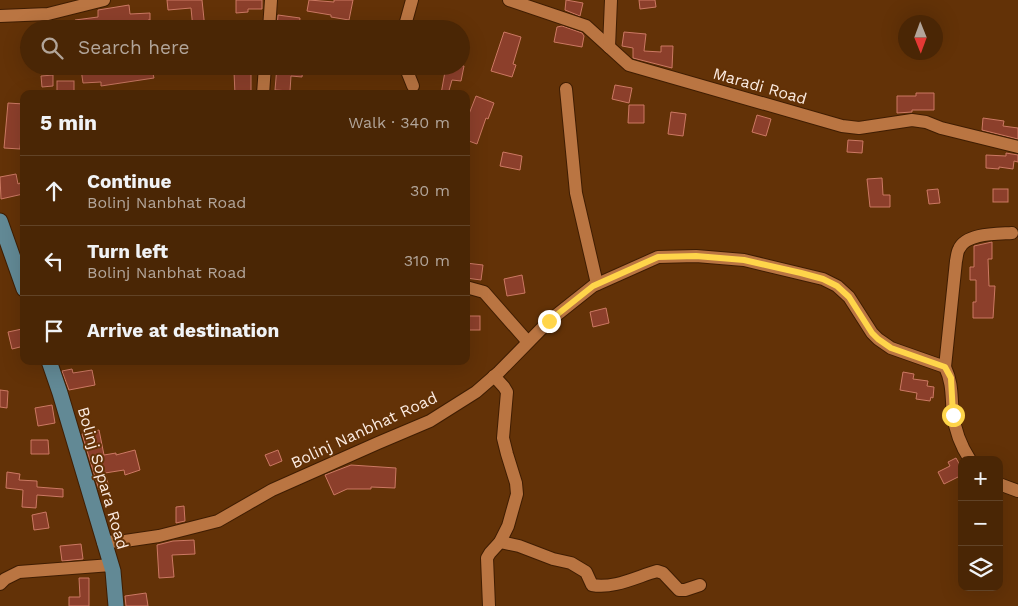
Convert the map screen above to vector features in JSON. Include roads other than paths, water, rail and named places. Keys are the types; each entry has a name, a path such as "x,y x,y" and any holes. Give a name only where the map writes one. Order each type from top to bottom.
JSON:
{"main road":[{"path":"0,221 20,278"},
{"name":"Bolinj Sopara Road","path":"50,365 111,565 116,606"}],"street":[{"path":"0,16 48,14 104,0"},
{"path":"270,20 271,0"},
{"path":"406,20 412,0"},
{"name":"Maradi Road","path":"509,0 586,26 629,66 842,126 859,128 912,120 926,122 941,128 1018,147"},
{"path":"609,47 611,0"},
{"path":"262,90 264,75"},
{"path":"409,75 413,86"},
{"path":"566,89 576,193 597,284"},
{"path":"968,456 958,434 953,415 951,378 945,367 956,261 959,248 966,240 1012,232"},
{"name":"Bolinj Nanbhat Road","path":"103,542 159,536 218,521 272,490 430,421 476,392 568,304 597,284 658,257 696,256 744,260 823,279 837,286 849,297 872,333 891,348 945,367"},
{"path":"470,287 484,292 528,342"},
{"path":"489,606 487,558 500,542 508,526 517,488 503,438 506,392 494,376"},
{"path":"1003,485 1018,491"},
{"path":"500,542 519,546 553,560 571,563 586,572 592,585 611,585 657,571 663,573 679,590 700,585"},
{"path":"0,584 18,572 111,565"}]}
